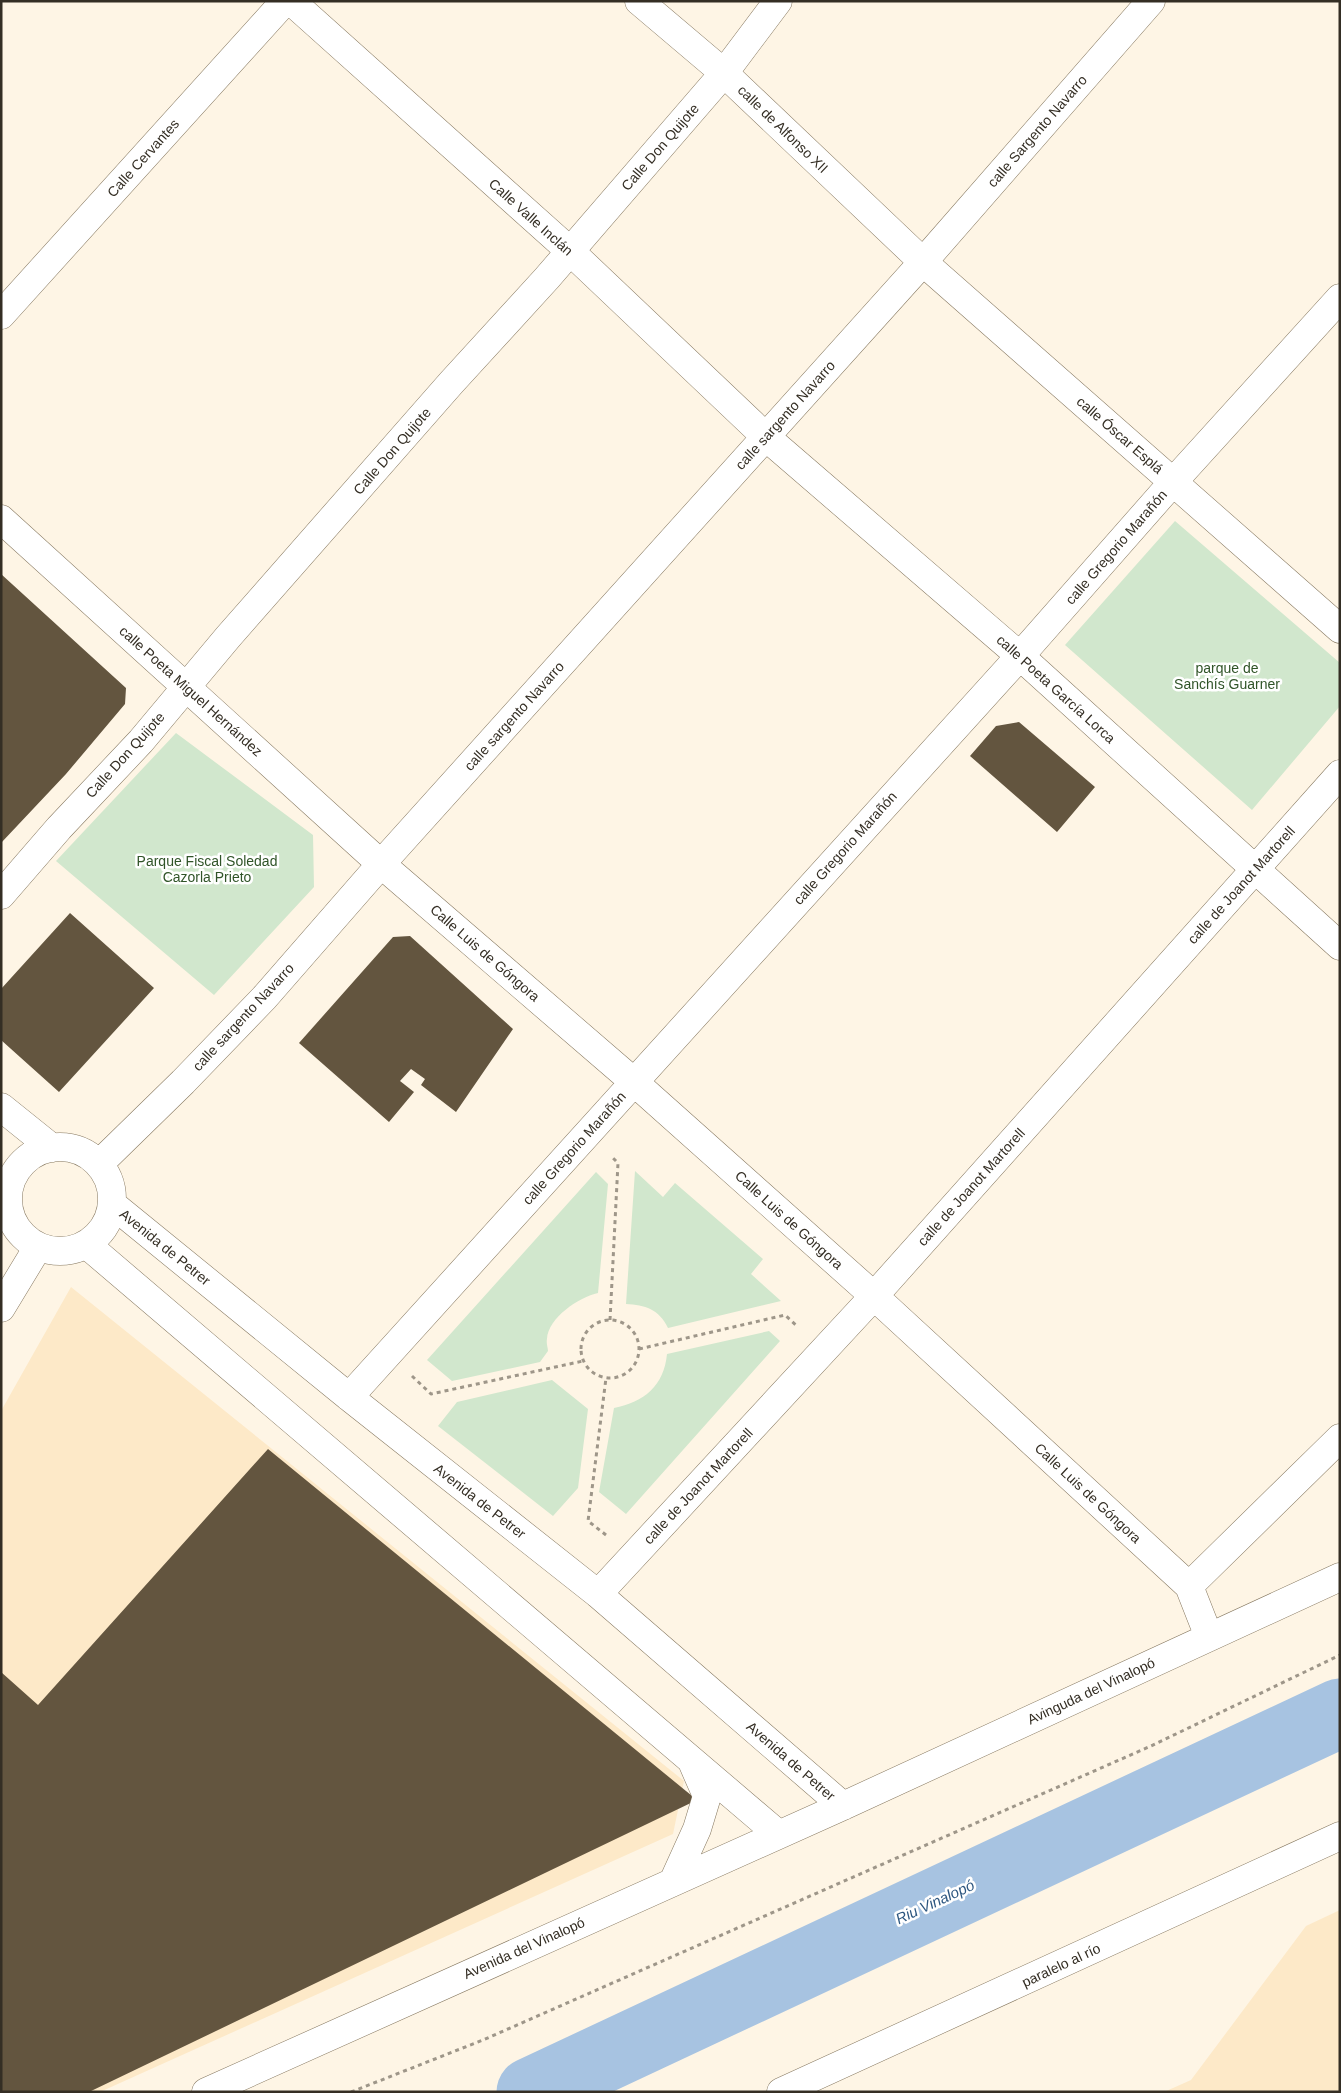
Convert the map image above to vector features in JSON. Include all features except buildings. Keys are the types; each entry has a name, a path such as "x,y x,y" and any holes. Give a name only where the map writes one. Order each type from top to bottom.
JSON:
{"street":[{"name":"Calle Cervantes","path":"1,315 284,1"},
{"name":"Calle Valle Inclán","path":"291,1 570,251 766,438"},
{"name":"calle de Alfonso XII","path":"639,1 724,73 923,262"},
{"name":"Calle Don Quijote","path":"5,890 59,828 141,741 451,383 570,251 724,73 778,1"},
{"name":"calle Sargento Navarro","path":"923,262 1151,1"},
{"name":"calle sargento Navarro","path":"99,1164 183,1082 264,998 381,864 923,262"},
{"name":"calle Óscar Esplá","path":"923,262 1340,629"},
{"name":"calle Gregorio Marañón","path":"349,1397 1020,656 1173,482 1340,298"},
{"name":"calle Poeta García Lorca","path":"766,438 1020,656 1340,946"},
{"name":"calle Poeta Miguel Hernández","path":"1,519 381,864"},
{"name":"calle de Joanot Martorell","path":"598,1594 874,1296 1340,774"},
{"name":"Calle Luis de Góngora","path":"381,864 634,1082 874,1296 1189,1586"},
{"path":"1,1106 52,1148"},
{"path":"61,1147 79,1150 95,1159 99,1164 106,1173 112,1190 112,1204 106,1226 94,1239 80,1248 63,1252 47,1250 31,1244 19,1232 11,1218 7,1202 9,1186 7,1173 16,1170 28,1158 44,1149 61,1147"},
{"name":"Avenida de Petrer","path":"112,1204 349,1397 598,1594 843,1806"},
{"path":"86,1244 778,1834"},
{"path":"1,1308 38,1247"},
{"path":"1209,1637 1189,1586 1340,1438"},
{"name":"Avinguda del Vinalopó","path":"843,1806 1340,1577"},
{"path":"673,1882 697,1829 707,1796 691,1761"},
{"name":"Avenida del Vinalopó","path":"206,2092 843,1806"},
{"name":"paralelo al río","path":"781,2092 1340,1836"}],"path":[{"path":"605,1151 618,1163 610,1320"},
{"path":"640,1349 785,1315 797,1326"},
{"path":"610,1320 627,1325 638,1340 640,1349 633,1367 626,1374 616,1378 596,1376 588,1369 580,1351 586,1332 593,1325 601,1321 610,1320"},
{"path":"407,1371 432,1394 583,1361"},
{"path":"606,1378 588,1521 609,1537"},
{"path":"351,2092 483,2040 1151,1746 1340,1655"}],"shaded area":[{"path":"71,1287 684,1781 673,1834 100,2092 1,2092 1,1411"},
{"path":"1340,1910 1340,2092 1164,2092 1191,2080 1306,1926"}],"green space":[{"name":"parque de Sanchís Guarner","path":"1175,521 1340,663 1340,706 1252,810 1065,645"},
{"name":"Parque Fiscal Soledad Cazorla Prieto","path":"176,733 313,835 314,887 214,995 56,861"},
{"path":"635,1171 663,1197 675,1183 763,1259 751,1274 781,1301 668,1328 660,1316 651,1309 626,1304"},
{"path":"596,1172 608,1184 598,1293 582,1299 559,1316 549,1331 548,1351 540,1362 452,1381 427,1360"},
{"path":"769,1331 780,1341 626,1514 599,1492 614,1408 635,1402 651,1391 662,1375 667,1354"},
{"path":"552,1380 588,1409 578,1488 553,1516 438,1426 457,1402"}],"waterway":[{"name":"Riu Vinalopó","path":"531,2092 1340,1713"}]}
